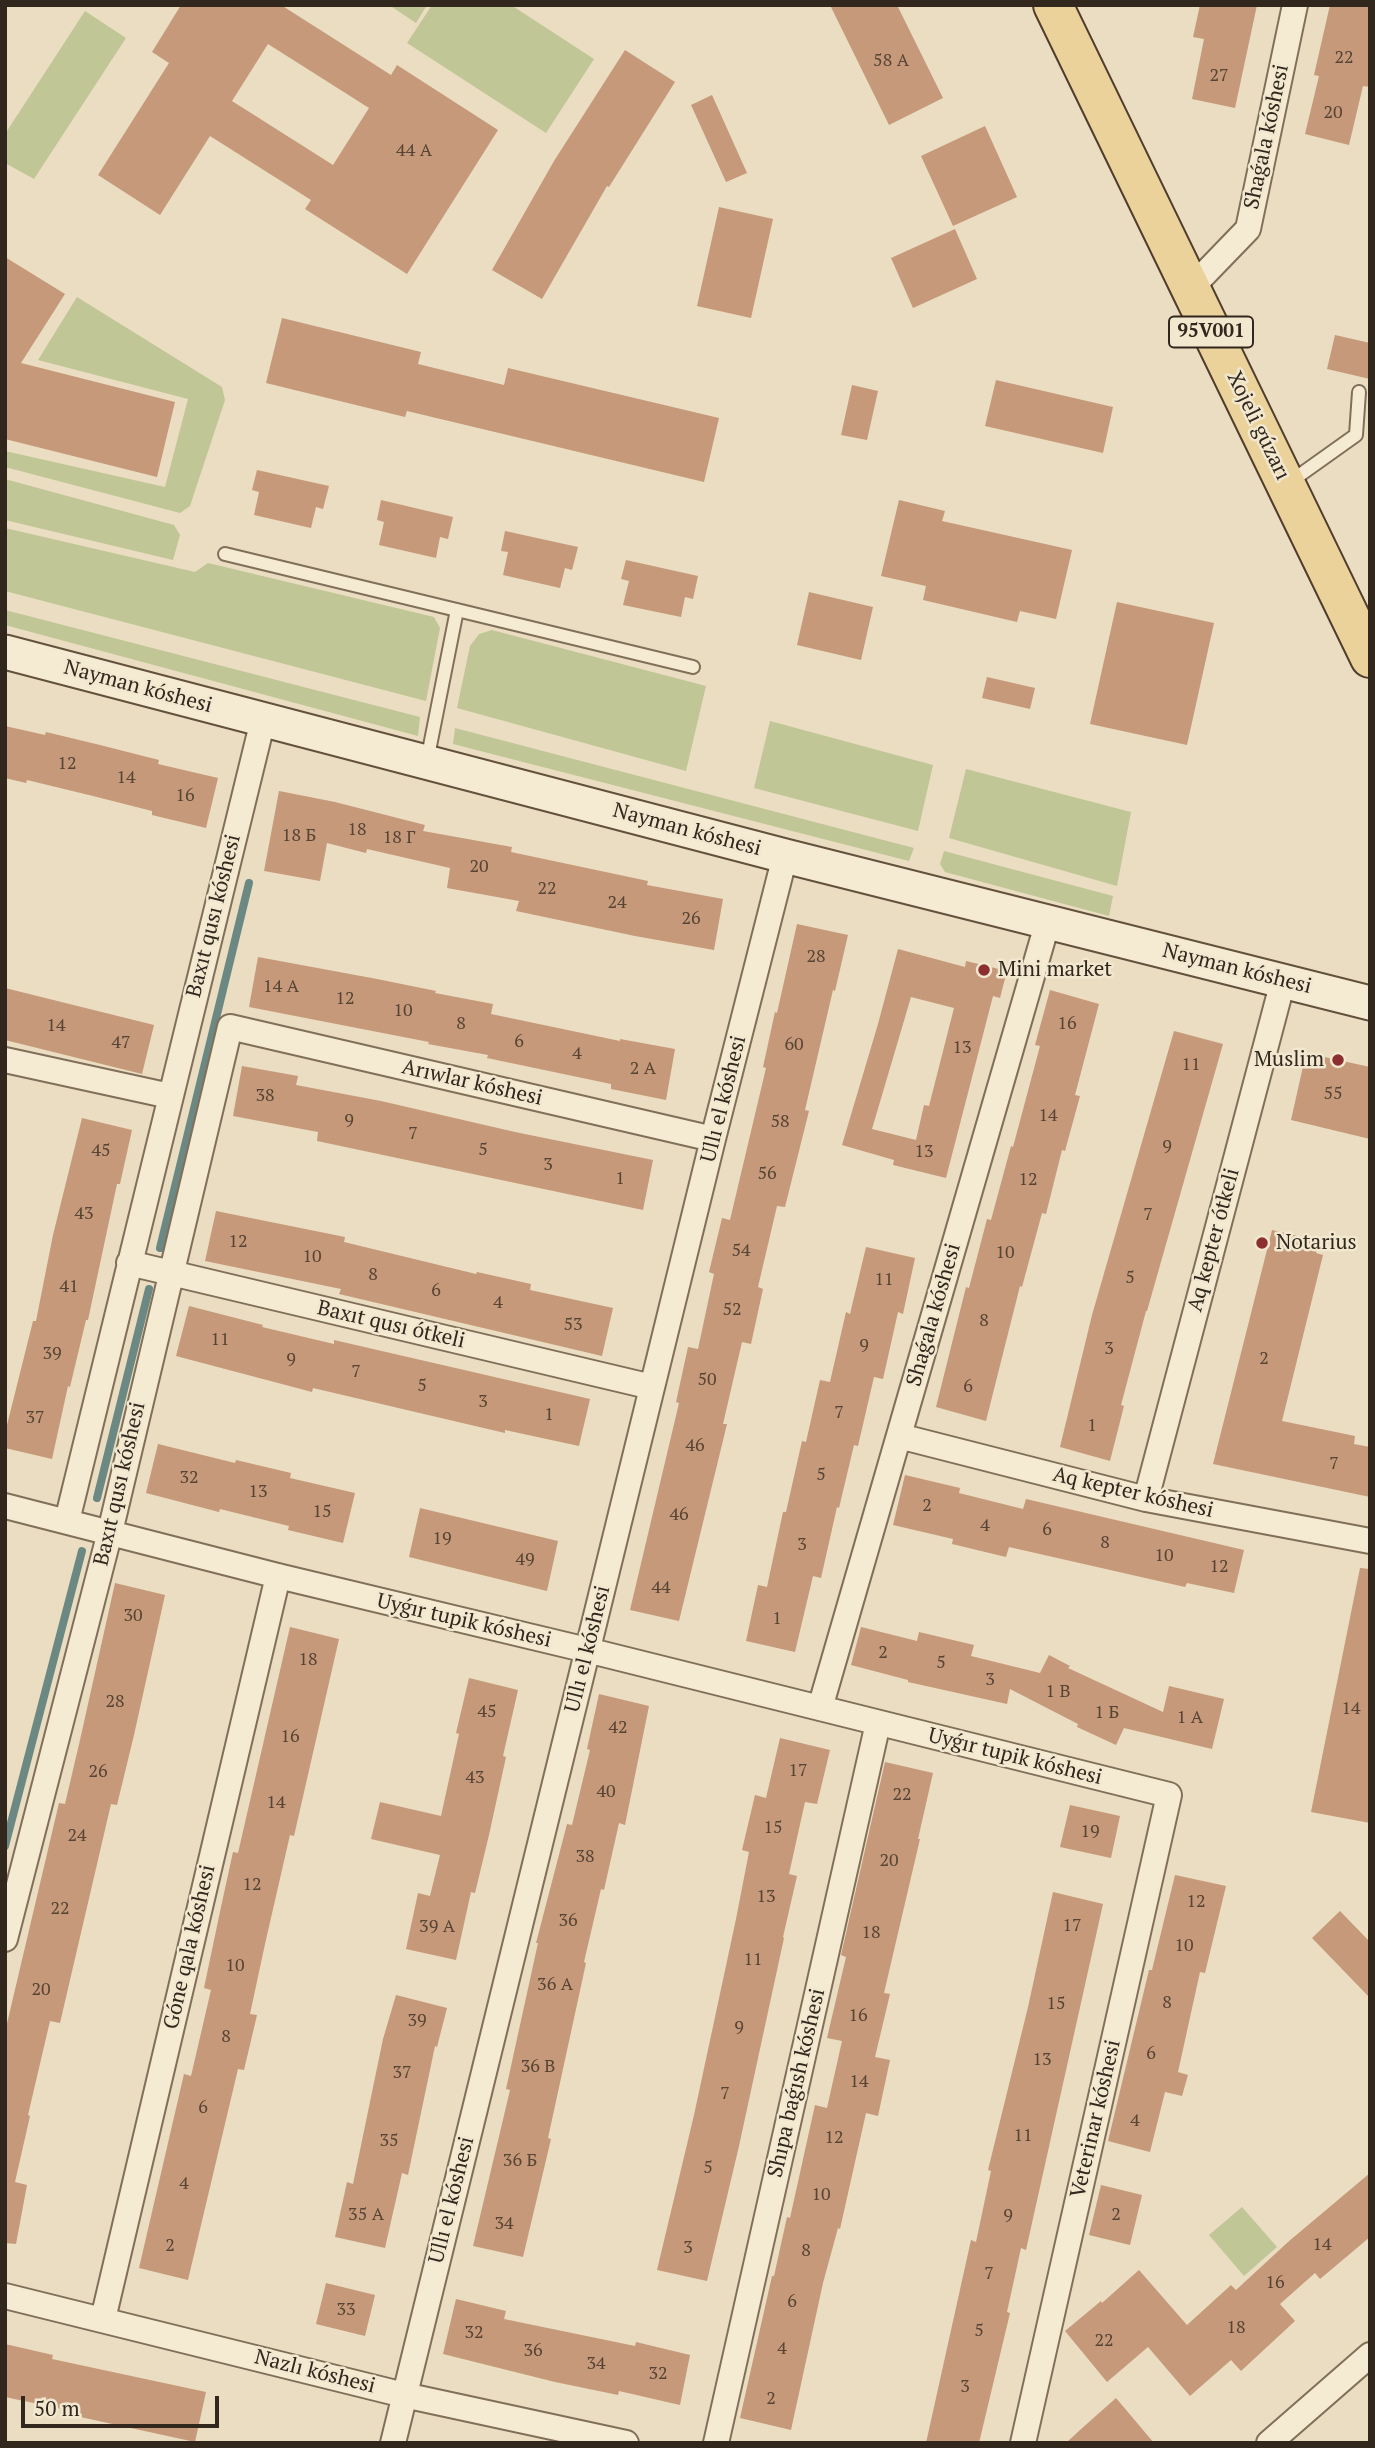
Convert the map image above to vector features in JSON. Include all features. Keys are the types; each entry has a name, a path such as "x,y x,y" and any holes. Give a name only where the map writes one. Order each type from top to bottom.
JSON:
{"main road":[{"name":"Xojeli gúzarı","path":"1053,5 1370,658"},
{"name":"Nayman kóshesi","path":"5,652 785,856 1370,1003"}],"street":[{"name":"Shaǵala kóshesi","path":"1190,289 1248,229 1294,5"},
{"name":"Baxıt qusı kóshesi","path":"67,1521 263,720"},
{"name":"Ullı el kóshesi","path":"393,2443 785,856"},
{"name":"Shaǵala kóshesi","path":"820,1708 1048,921"},
{"name":"Aq kepter ótkeli","path":"1146,1499 1283,981"},
{"name":"Baxıt qusı kóshesi","path":"5,1939 110,1532 230,1027"},
{"name":"Arıwlar kóshesi","path":"230,1027 713,1139"},
{"path":"5,1059 170,1096"},
{"name":"Baxıt qusı ótkeli","path":"130,1263 652,1387"},
{"name":"Aq kepter kóshesi","path":"899,1436 1146,1499 1370,1541"},
{"name":"Uyǵır tupik kóshesi","path":"5,1506 278,1576 1169,1795"},
{"name":"Góne qala kóshesi","path":"103,2319 278,1576"},
{"name":"Shıpa baǵısh kóshesi","path":"716,2443 878,1723"},
{"name":"Veterinar kóshesi","path":"1023,2443 1169,1795"},
{"name":"Nazlı kóshesi","path":"5,2296 404,2395 626,2443"},
{"path":"1269,2443 1370,2355"}],"lane":[{"path":"1287,484 1356,435 1359,393"},
{"path":"225,554 692,667"},
{"path":"426,762 457,610"}],"green space":[{"path":"389,5 427,5 416,23"},
{"path":"432,5 511,5 594,59 546,133 407,43"},
{"path":"85,11 126,38 34,179 5,163 5,134"},
{"path":"77,297 222,387 225,400 190,506 180,513 5,467 5,451 165,487 188,399 38,360"},
{"path":"5,479 174,525 180,535 173,560 5,520"},
{"path":"5,528 195,572 208,563 434,617 440,628 426,701 5,591"},
{"path":"5,610 420,717 418,736 5,625"},
{"path":"492,630 706,686 686,771 457,708 470,646 479,634"},
{"path":"770,721 933,765 918,831 754,788"},
{"path":"455,728 914,848 909,861 453,744"},
{"path":"966,769 1131,812 1117,886 949,838"},
{"path":"944,851 1113,896 1109,916 945,872 940,864"},
{"path":"1242,2207 1277,2247 1244,2276 1209,2235"}],"building":[{"path":"181,5 281,5 391,75 397,65 498,130 407,274 305,209 311,200 210,136 160,215 98,175 169,63 152,52","holes":["268,44 369,108 333,165 232,101"]},
{"path":"830,5 897,5 943,98 889,125"},
{"path":"1200,5 1257,5 1235,108 1192,99 1204,39 1193,37"},
{"path":"1330,5 1370,5 1370,87 1363,86 1349,145 1305,134 1319,76 1314,75"},
{"path":"625,50 675,82 609,187 607,186 542,299 492,270 554,161"},
{"path":"712,95 747,173 726,182 691,105"},
{"path":"985,126 1017,197 953,226 921,156"},
{"path":"719,207 773,219 751,318 697,306"},
{"path":"955,229 977,279 913,308 891,258"},
{"path":"5,257 65,294 21,363 175,402 157,477 5,439"},
{"path":"282,318 421,352 418,364 504,385 508,368 719,418 704,482 407,411 405,417 266,383"},
{"path":"1335,335 1370,343 1370,379 1327,369"},
{"path":"996,380 1113,407 1103,453 985,426"},
{"path":"852,385 878,391 867,440 841,435"},
{"path":"257,470 329,486 323,509 316,507 311,528 254,515 259,492 252,490"},
{"path":"381,500 453,517 448,539 440,537 436,558 379,545 384,522 377,520"},
{"path":"899,500 945,511 942,521 1072,550 1056,619 1020,611 1017,622 923,600 926,586 881,576"},
{"path":"505,531 578,547 572,570 565,568 560,588 503,575 508,552 501,551"},
{"path":"626,560 698,576 693,599 685,597 681,617 623,605 629,581 621,579"},
{"path":"809,592 873,607 861,660 797,645"},
{"path":"1117,602 1214,623 1187,745 1090,724"},
{"path":"987,677 1035,688 1030,709 982,698"},
{"path":"5,726 45,735 46,732 100,745 159,760 158,764 218,778 206,828 152,815 152,811 93,796 27,780 26,783 5,778"},
{"path":"279,791 425,825 423,831 512,847 511,852 648,881 647,885 723,899 714,950 516,911 519,901 447,888 450,868 367,849 366,853 327,843 320,881 264,871"},
{"path":"797,924 848,935 805,1110 809,1111 785,1207 777,1206 758,1287 763,1289 751,1344 742,1342 723,1424 727,1424 679,1621 630,1610 679,1403 676,1402 688,1347 698,1349 714,1274 709,1272 722,1218 730,1220"},
{"path":"898,949 965,967 966,961 1007,971 1000,998 993,996 946,1178 893,1165 894,1160 842,1145","holes":["911,997 954,1008 929,1106 924,1105 916,1140 872,1129"]},
{"path":"258,957 493,1004 491,1014 620,1041 675,1049 666,1100 611,1089 611,1084 487,1058 488,1055 249,1007"},
{"path":"5,988 154,1025 142,1074 5,1040"},
{"path":"1050,990 1099,1004 1075,1095 1080,1096 1065,1151 1062,1150 1046,1214 1042,1213 1022,1287 1020,1286 986,1421 936,1407 966,1287 969,1288 987,1219 991,1220 1011,1146 1013,1147 1040,1046 1035,1045"},
{"path":"1174,1031 1223,1044 1146,1311 1121,1405 1124,1406 1110,1461 1060,1447 1092,1315"},
{"path":"1306,1053 1370,1067 1370,1139 1291,1120"},
{"path":"242,1066 298,1076 296,1085 653,1160 643,1210 317,1141 318,1132 233,1116"},
{"path":"82,1118 132,1130 120,1184 117,1184 88,1320 70,1387 68,1386 52,1459 5,1448 5,1433 33,1321 36,1321 53,1235"},
{"path":"216,1211 345,1237 344,1242 476,1274 477,1272 531,1284 530,1290 613,1308 602,1356 339,1294 341,1289 205,1261"},
{"path":"1272,1230 1319,1241 1316,1253 1323,1255 1282,1421 1355,1436 1354,1444 1370,1447 1370,1497 1213,1464"},
{"path":"866,1247 915,1258 903,1314 898,1312 883,1379 874,1377 858,1446 854,1445 839,1508 837,1507 821,1578 813,1576 795,1652 746,1641 758,1585 767,1587 783,1512 786,1512 802,1441 806,1442 820,1380 830,1382 846,1312 850,1314"},
{"path":"189,1306 334,1344 334,1340 590,1399 579,1446 505,1430 505,1433 313,1388 312,1392 176,1356"},
{"path":"158,1444 235,1463 236,1460 291,1473 290,1478 355,1493 343,1543 288,1530 289,1526 146,1493"},
{"path":"905,1475 960,1488 959,1493 1023,1509 1026,1499 1244,1550 1234,1593 1187,1583 1185,1587 1009,1547 1006,1557 952,1544 953,1539 893,1525"},
{"path":"420,1508 558,1541 547,1591 409,1557"},
{"path":"1360,1568 1370,1569 1370,1823 1311,1812"},
{"path":"115,1583 165,1595 117,1805 111,1804 60,2023 50,2021 28,2115 30,2116 15,2182 27,2185 16,2244 5,2243 5,2032 59,1803 65,1804"},
{"path":"290,1627 339,1639 294,1836 290,1835 265,1944 250,2014 257,2015 244,2070 238,2069 188,2280 139,2268 184,2074 191,2076 211,1990 204,1988 233,1852 238,1853"},
{"path":"861,1627 917,1641 919,1632 974,1645 971,1656 1040,1673 1049,1655 1070,1666 1068,1668 1163,1712 1169,1686 1224,1699 1212,1749 1124,1728 1116,1745 1077,1727 1078,1724 1010,1689 1007,1704 908,1682 851,1665"},
{"path":"469,1678 518,1690 489,1835 475,1893 471,1892 456,1960 406,1949 418,1893 430,1896 440,1855 371,1839 380,1802 441,1816"},
{"path":"599,1694 649,1706 625,1825 619,1823 584,1962 586,1963 548,2138 551,2139 523,2257 473,2246 510,2090 506,2089 536,1943 567,1824 572,1825 590,1750 587,1749"},
{"path":"780,1738 830,1750 817,1804 805,1802 789,1874 797,1876 707,2281 657,2270 736,1919 749,1852 742,1850 755,1795 766,1798"},
{"path":"885,1762 933,1773 884,1993 890,1994 875,2057 890,2060 878,2116 866,2113 840,2229 838,2228 823,2283 791,2430 740,2418 815,2105 827,2108 842,2041 827,2038 846,1957 841,1955"},
{"path":"1070,1805 1120,1816 1111,1858 1060,1847"},
{"path":"1175,1875 1226,1886 1205,1973 1200,1972 1178,2072 1188,2075 1182,2096 1165,2092 1150,2152 1108,2141"},
{"path":"1053,1892 1103,1904 1026,2250 1021,2248 1007,2312 1010,2313 979,2443 926,2443 971,2240 976,2242 991,2171 988,2170"},
{"path":"1340,1911 1370,1942 1370,1998 1312,1938"},
{"path":"396,1995 447,2008 437,2047 435,2046 408,2175 402,2173 385,2248 335,2237 347,2182 353,2184 383,2039"},
{"path":"1370,2173 1370,2237 1320,2279 1315,2273 1280,2304 1295,2321 1241,2371 1231,2360 1190,2396 1148,2347 1107,2382 1065,2331 1139,2270 1187,2325 1231,2285 1236,2290"},
{"path":"1101,2185 1142,2195 1130,2245 1089,2235"},
{"path":"326,2283 375,2295 365,2336 316,2324"},
{"path":"456,2299 506,2311 504,2319 635,2346 636,2342 690,2355 680,2405 619,2391 618,2395 555,2382 443,2354"},
{"path":"5,2344 53,2355 52,2359 206,2392 195,2442 62,2413 62,2409 5,2397"},
{"path":"1116,2398 1154,2443 1066,2443 1080,2430"}],"waterway":[{"path":"160,1248 249,883"},
{"path":"97,1498 149,1289"},
{"path":"5,1846 82,1551"}],"place":[{"name":"Mini market","path":"984,970"},
{"name":"Muslim","path":"1338,1060"},
{"name":"Notarius","path":"1262,1243"}]}
